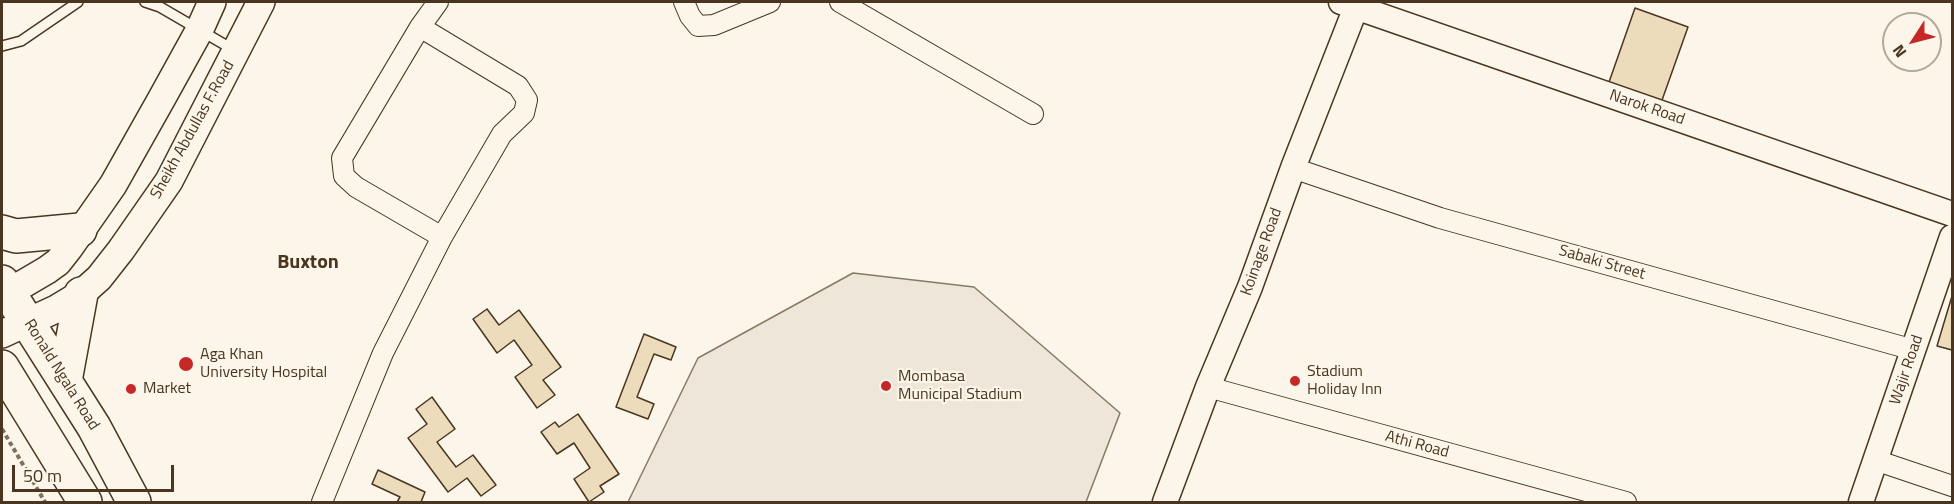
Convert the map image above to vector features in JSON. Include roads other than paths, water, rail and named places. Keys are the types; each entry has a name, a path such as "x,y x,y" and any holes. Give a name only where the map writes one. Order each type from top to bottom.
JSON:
{"highway":[{"path":"2,232 16,236 80,230"},
{"name":"Ronald Ngala Road","path":"4,289 15,328 65,381 94,427 134,502"},
{"path":"65,381 81,294"},
{"path":"2,367 85,502"}],"main road":[{"path":"4,289 18,287 58,262 113,184 199,31 212,2"},
{"name":"Sheikh Abdullas F.Road","path":"15,328 56,309 81,294 99,278 113,260 169,181 261,2"}],"street":[{"path":"438,2 420,27 342,158 344,176 356,187 442,237"},
{"path":"684,2 690,16 698,26 714,25 770,2"},
{"path":"840,2 1033,114"},
{"name":"Koinage Road","path":"1165,502 1208,387 1250,287 1352,3"},
{"name":"Narok Road","path":"1352,3 1953,214"},
{"path":"322,502 383,354 442,237 502,134 524,113 527,100 518,86 420,27"},
{"name":"Sabaki Street","path":"1293,168 1440,218 1914,350"},
{"name":"Wajir Road","path":"1861,502 1953,237"},
{"name":"Athi Road","path":"1208,387 1626,502"},
{"path":"1875,460 1953,486"}],"lane":[{"path":"2,46 21,41 78,2"},
{"path":"145,2 160,7 236,51"}],"place":[{"name":"Aga Khan University Hospital","path":"186,364"},
{"name":"Stadium Holiday Inn","path":"1295,381"},
{"name":"Mombasa Municipal Stadium","path":"886,386"},
{"name":"Market","path":"131,389"}],"district":[{"name":"Buxton","path":"308,263"}]}
